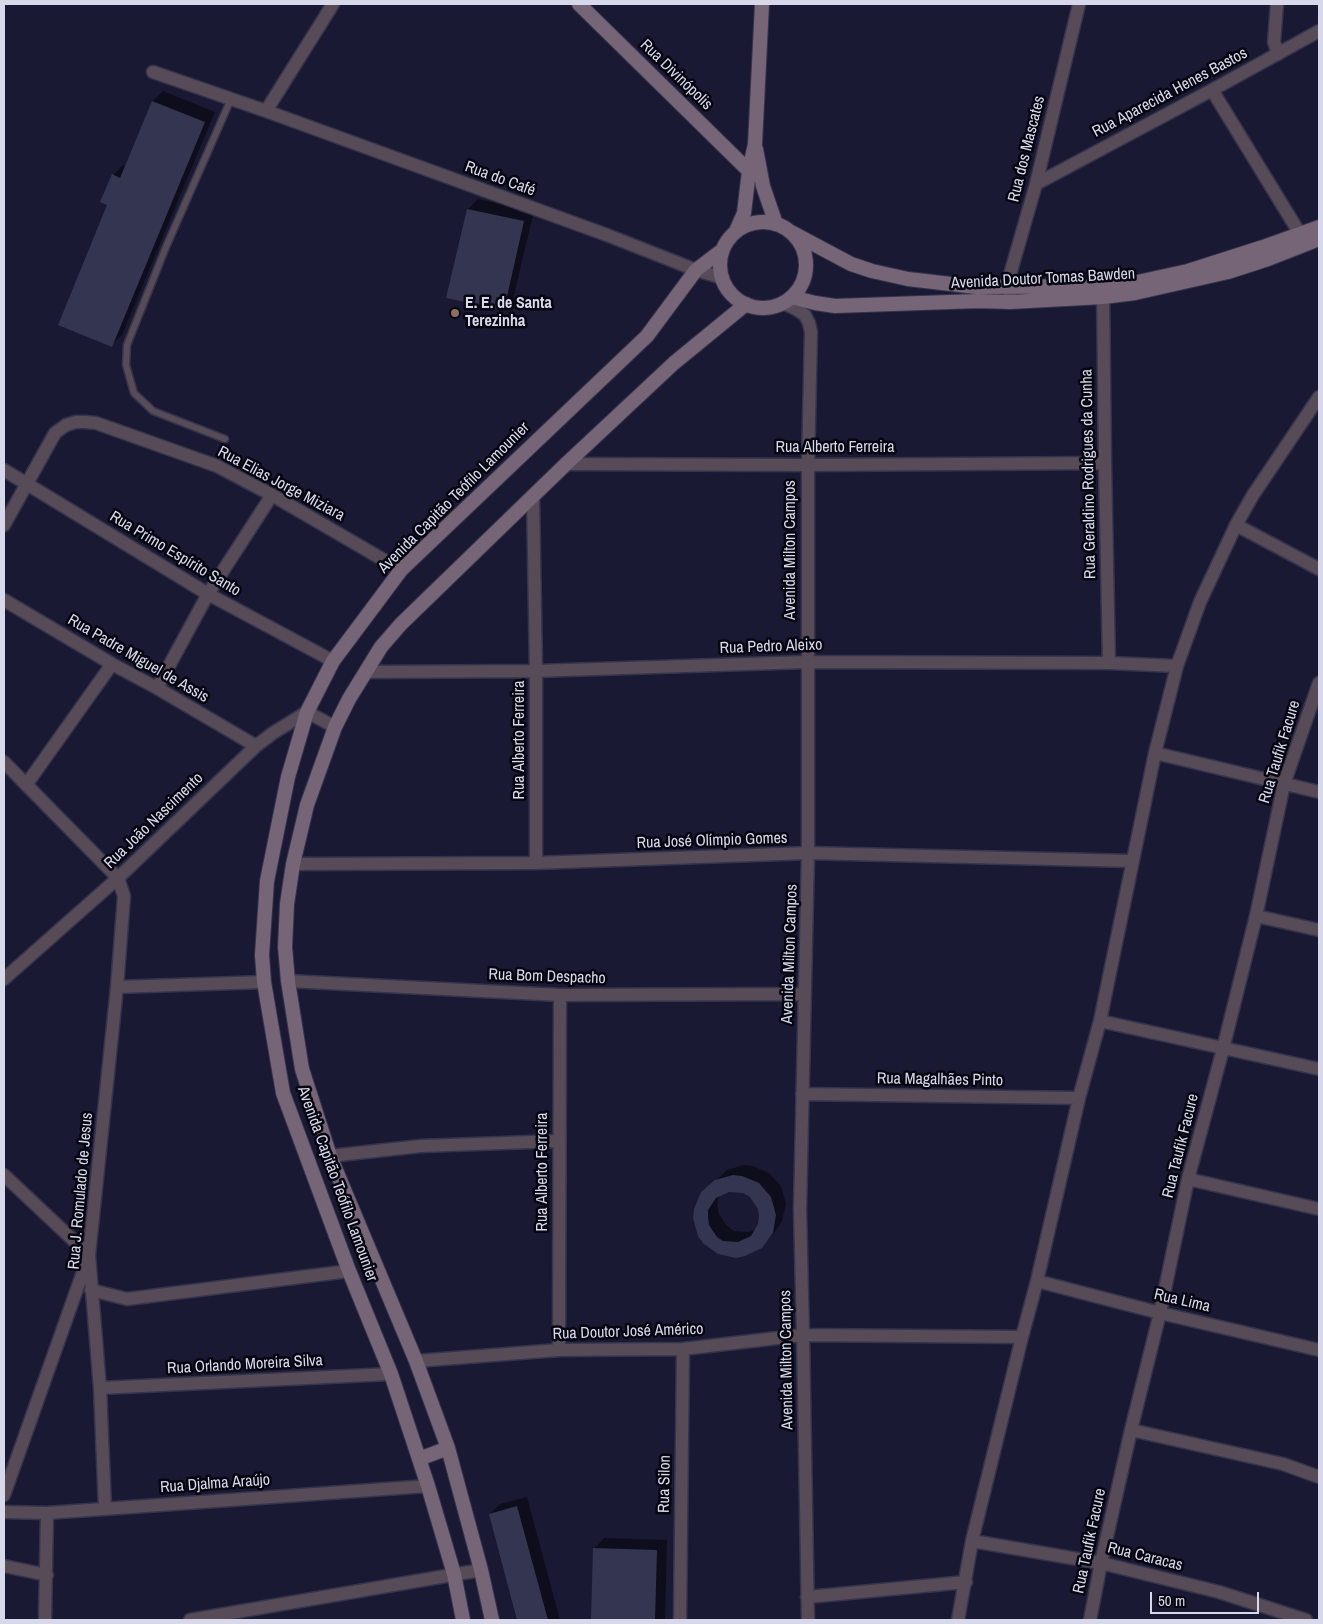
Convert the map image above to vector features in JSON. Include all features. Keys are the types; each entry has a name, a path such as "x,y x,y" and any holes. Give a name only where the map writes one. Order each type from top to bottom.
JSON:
{"main road":[{"name":"Rua Divinópolis","path":"579,4 749,172"},
{"path":"736,231 748,224 762,222 776,224 791,232 801,243 806,257 806,271 801,286 788,300 774,307 765,308 746,304 728,290 720,267 721,251 736,231 744,213 749,172 755,144 763,4"},
{"path":"755,144 763,186 776,224"},
{"name":"Avenida Doutor Tomas Bawden","path":"788,300 835,306 979,301 1010,302 1103,292 1309,239 1319,227"},
{"name":"Avenida Doutor Tomas Bawden","path":"791,232 851,264 908,279 976,287 1103,292"},
{"name":"Avenida Capitão Teófilo Lamounier","path":"463,1620 454,1574 428,1486 391,1374 349,1271 283,1093 264,982 262,955 267,881 288,777 307,712 332,661 401,570 647,336 696,270 721,251"},
{"name":"Avenida Capitão Teófilo Lamounier","path":"492,1620 481,1570 448,1448 416,1362 330,1156 302,1069 288,981 285,947 287,904 293,864 307,805 335,727 349,699 381,648 401,624 566,464 674,363 746,304"},
{"path":"419,1459 448,1448"}],"street":[{"path":"266,111 333,4"},
{"name":"Rua dos Mascates","path":"1010,302 1009,287 1016,253 1036,184 1078,4"},
{"path":"1278,4 1274,42 1278,54"},
{"name":"Rua Aparecida Henes Bastos","path":"1036,184 1319,31"},
{"name":"Rua do Café","path":"153,72 266,111 607,235 696,270 723,278"},
{"path":"1212,90 1309,239"},
{"name":"Rua Geraldino Rodrigues da Cunha","path":"1103,292 1108,663"},
{"name":"Avenida Milton Campos","path":"788,300 805,315 809,323 810,332 807,662 808,854 800,1209 808,1620"},
{"path":"958,1620 972,1541 1037,1281 1079,1098 1100,1021 1155,753 1177,666 1200,602 1236,525 1253,495 1319,397"},
{"name":"Rua Elias Jorge Miziara","path":"27,484 55,433 66,425 76,422 96,424 217,466 272,495 401,570"},
{"name":"Rua Alberto Ferreira","path":"566,464 1104,463"},
{"name":"Rua Primo Espírito Santo","path":"4,470 208,594 332,661"},
{"path":"4,525 27,484"},
{"path":"157,688 208,594 272,495"},
{"name":"Rua Alberto Ferreira","path":"533,496 536,671 536,863"},
{"path":"1236,525 1319,569"},
{"name":"Rua Padre Miguel de Assis","path":"4,600 256,746"},
{"name":"Rua Pedro Aleixo","path":"366,672 536,671 807,662 1108,663 1177,666"},
{"path":"26,785 112,664"},
{"name":"Rua Taufik Facure","path":"1090,1620 1131,1430 1160,1314 1188,1180 1256,916 1284,784 1319,683"},
{"path":"307,712 335,727"},
{"name":"Rua João Nascimento","path":"4,979 118,878 256,746 287,723 307,712"},
{"path":"1155,753 1319,792"},
{"path":"4,762 118,878"},
{"name":"Rua José Olímpio Gomes","path":"293,864 536,863 808,854 1132,861"},
{"name":"Rua J. Romulado de Jesus","path":"105,1508 100,1388 90,1290 89,1255 117,987 124,896 118,878"},
{"path":"1256,916 1319,930"},
{"name":"Rua Bom Despacho","path":"288,981 560,995 805,994"},
{"path":"117,987 264,982"},
{"name":"Rua Alberto Ferreira","path":"559,1350 560,995"},
{"path":"1100,1021 1319,1069"},
{"name":"Rua Magalhães Pinto","path":"802,1094 1079,1098"},
{"path":"330,1156 421,1146 559,1141"},
{"path":"4,1175 89,1255 4,1495"},
{"path":"1188,1180 1319,1208"},
{"path":"90,1290 127,1299 349,1271"},
{"name":"Rua Lima","path":"1037,1281 1160,1314 1319,1350"},
{"name":"Rua Doutor José Américo","path":"416,1362 559,1350 683,1349 803,1335 1022,1337"},
{"name":"Rua Silon","path":"680,1620 683,1349"},
{"name":"Rua Orlando Moreira Silva","path":"100,1388 391,1374"},
{"path":"1131,1430 1283,1464 1319,1477"},
{"name":"Rua Djalma Araújo","path":"4,1512 47,1513 428,1486"},
{"path":"45,1620 47,1513"},
{"name":"Rua Caracas","path":"972,1541 1101,1563 1219,1592 1306,1620"},
{"path":"4,1566 47,1574"},
{"path":"190,1620 481,1570"},
{"path":"807,1597 966,1582"}],"lane":[{"path":"225,439 153,411 134,393 126,365 127,345 166,247 231,99"}],"building":[{"path":"152,101 205,122 112,347 58,325 107,205 100,202 112,174 120,178"},
{"path":"467,209 524,221 504,310 446,298"},
{"path":"733,1175 742,1176 759,1183 771,1197 776,1215 773,1233 762,1248 736,1258 718,1254 703,1243 698,1236 693,1218 694,1209 701,1192 715,1180","holes":["729,1192 743,1193 750,1197 758,1209 758,1224 751,1236 738,1242 723,1241 717,1237 709,1225 708,1210 716,1198"]},
{"path":"517,1506 548,1620 517,1620 489,1514"},
{"path":"593,1548 657,1550 655,1620 591,1620"}],"place":[{"name":"E. E. de Santa Terezinha","path":"455,313"}]}
